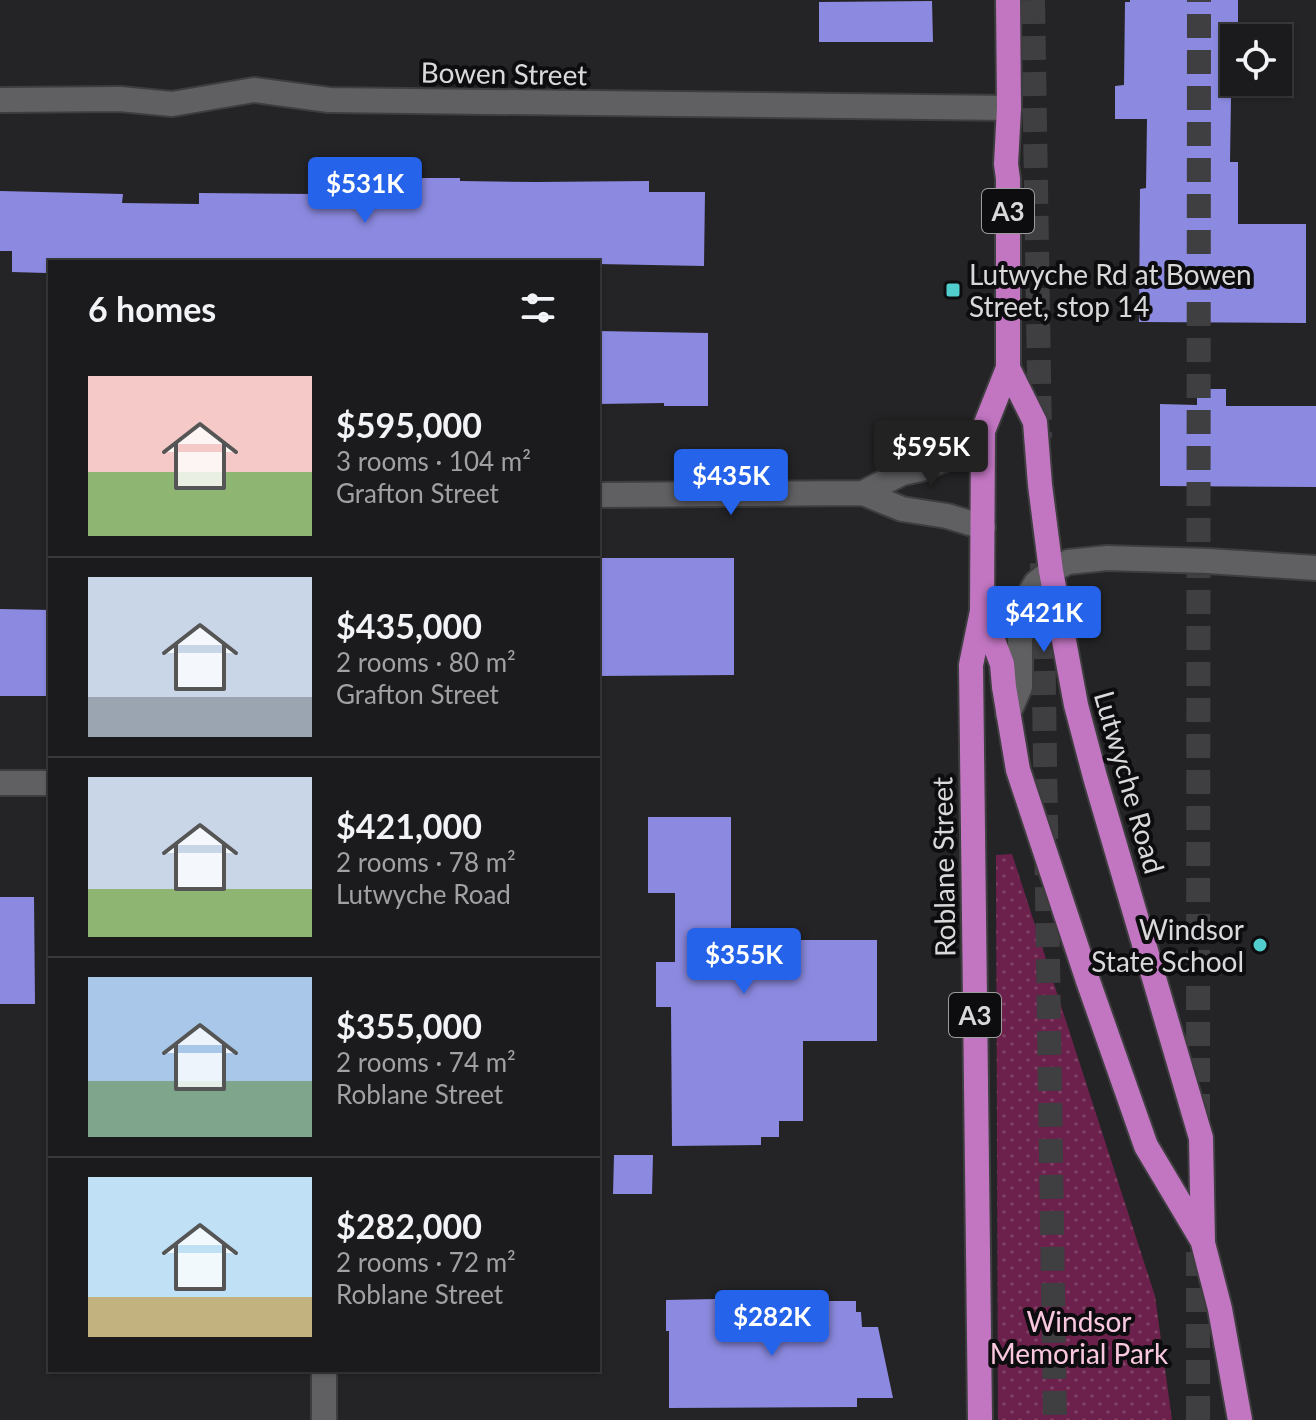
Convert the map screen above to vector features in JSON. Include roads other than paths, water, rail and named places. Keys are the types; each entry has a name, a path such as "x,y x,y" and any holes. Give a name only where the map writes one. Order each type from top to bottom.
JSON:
{"highway":[{"name":"Lutwyche Road","path":"1008,0 1008,368 1035,422 1051,571 1080,719 1201,1138 1203,1243 1220,1309 1240,1420"},
{"name":"Roblane Street","path":"980,1420 971,665 982,611 983,431 1008,368"},
{"name":"Lutwyche Road","path":"982,611 1002,664 1018,770 1088,981 1146,1146 1203,1243"}],"street":[{"name":"Bowen Street","path":"0,100 120,99 172,104 254,90 329,100 1009,108"},
{"path":"863,493 902,473 921,469 982,443"},
{"path":"600,495 863,493 902,509 947,516 983,527"},
{"path":"1008,714 1020,687 1021,613 1036,583 1068,562 1107,558 1316,568"},
{"path":"0,783 48,783"},
{"path":"324,1372 324,1420"}],"tunnel":[{"path":"1033,0 1040,438"},
{"path":"1198,1118 1199,0"},
{"path":"1042,563 1055,1420"},
{"path":"1198,1238 1198,1420"}],"place":[{"name":"Lutwyche Rd at Bowen Street, stop 14","path":"953,290"},
{"name":"Windsor State School","path":"1260,945"}],"park label":[{"name":"Windsor Memorial Park","path":"1079,1337"}]}
